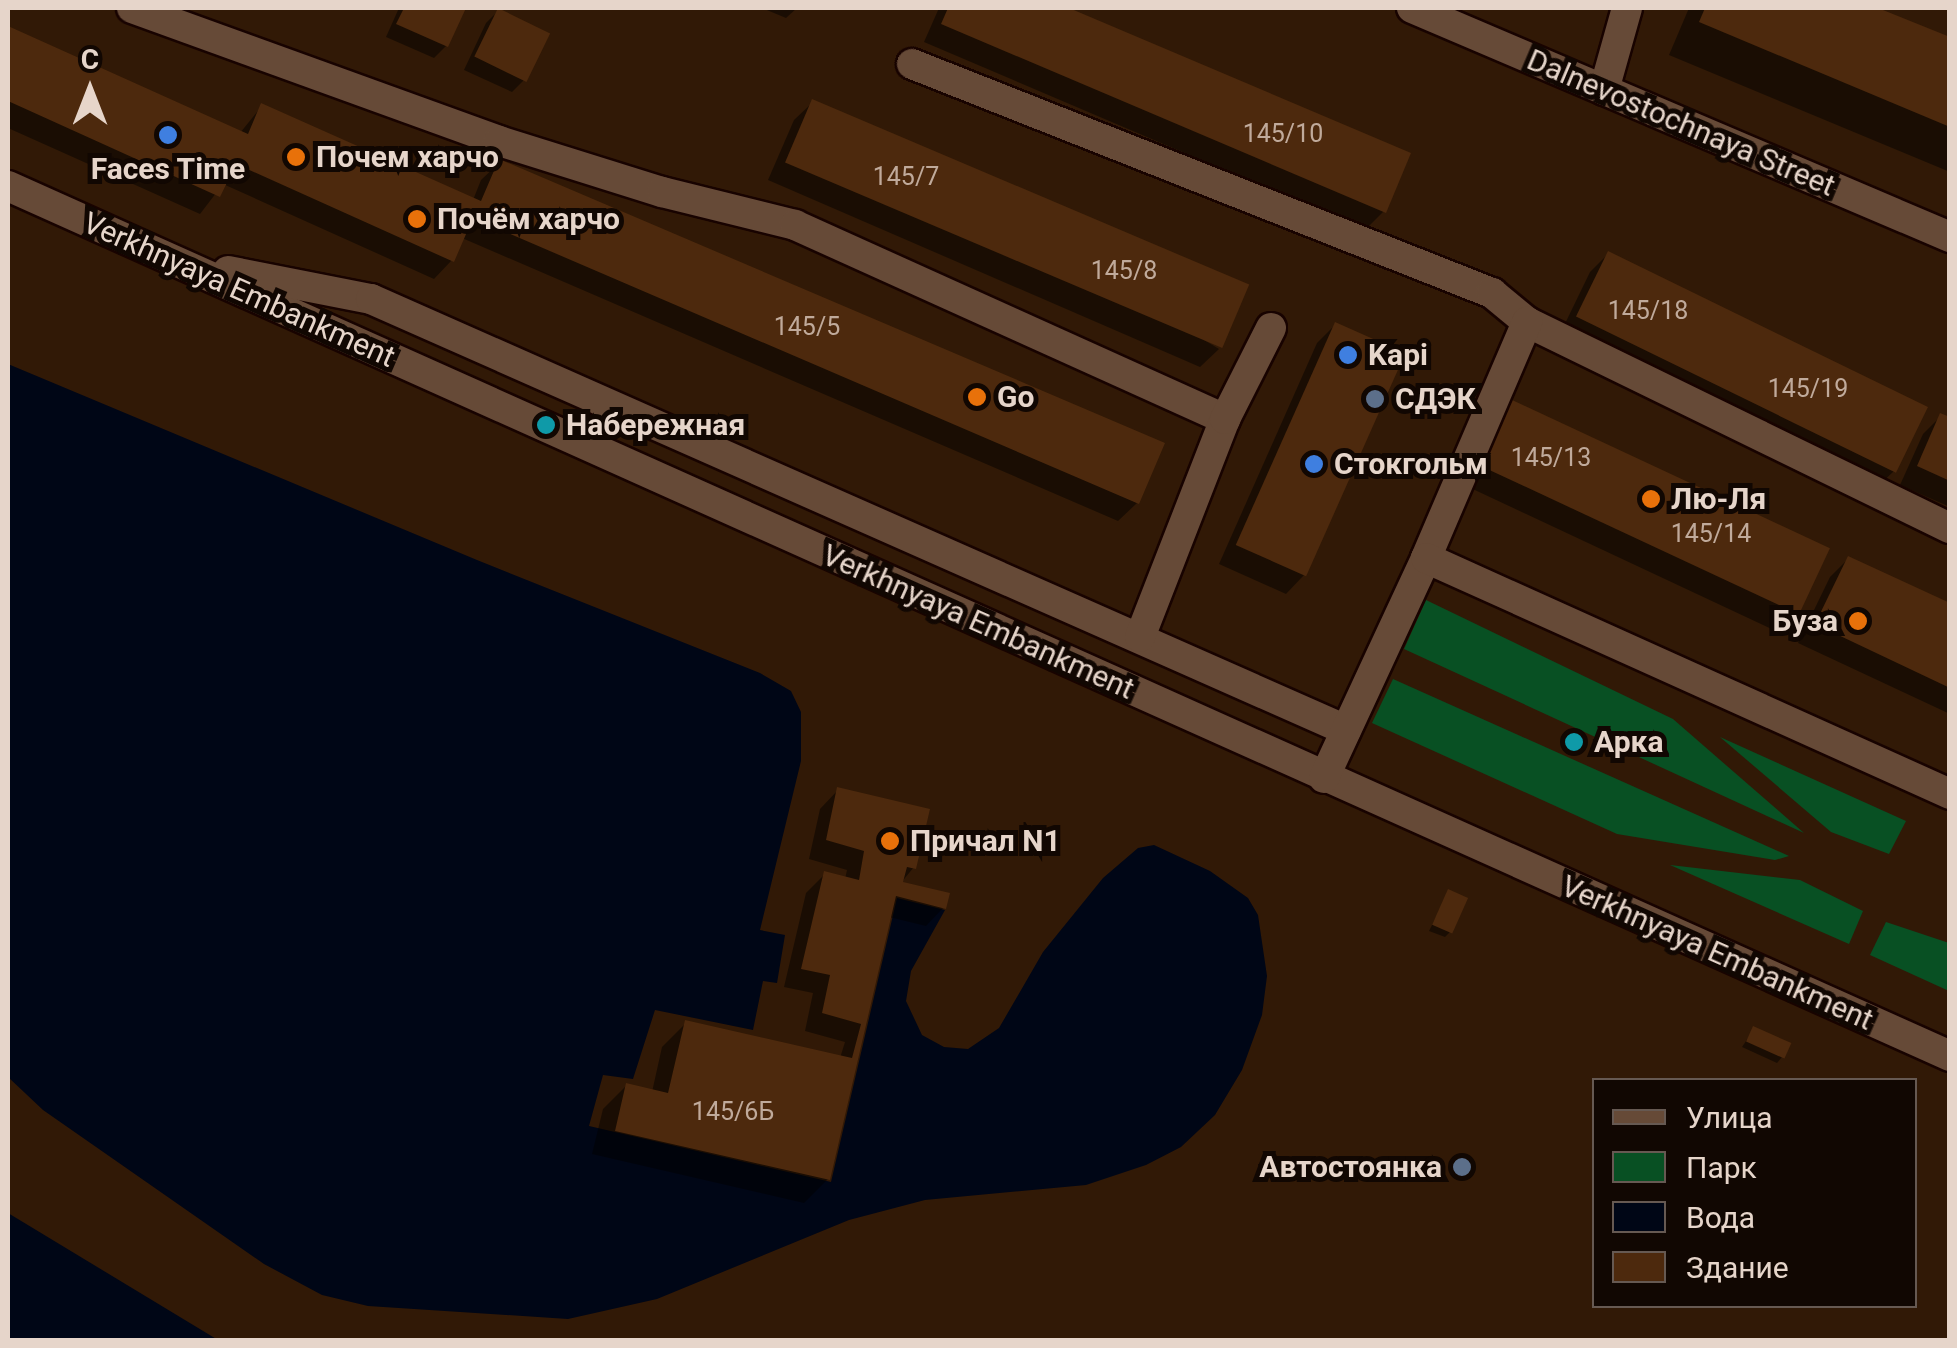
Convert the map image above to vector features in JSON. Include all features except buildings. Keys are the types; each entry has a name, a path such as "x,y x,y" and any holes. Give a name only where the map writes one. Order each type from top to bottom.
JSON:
{"street":[{"path":"132,8 499,141 662,192 795,224 1226,419"},
{"name":"Dalnevostochnaya Street","path":"1412,8 1950,237"},
{"path":"1604,90 1627,8"},
{"path":"912,64 1492,294 1527,322 1950,528"},
{"name":"Verkhnyaya Embankment","path":"8,186 1950,1056"},
{"path":"177,262 371,299 1346,730"},
{"path":"1324,778 1426,558 1527,322"},
{"path":"1140,637 1226,419 1271,328"},
{"path":"1426,558 1950,794"}],"green space":[{"path":"1426,600 1673,719 1804,833 1404,649"},
{"path":"1393,679 1789,856 1775,860 1617,834 1372,723"},
{"path":"1720,737 1906,821 1889,854 1831,832"},
{"path":"1670,865 1800,880 1863,911 1849,944"},
{"path":"1886,922 1949,943 1949,991 1870,955"}],"water":[{"path":"8,364 477,560 760,673 791,691 801,712 801,761 760,930 785,935 777,983 763,981 753,1030 655,1010 633,1079 603,1075 589,1126 831,1182 897,898 945,910 911,971 906,1001 922,1035 944,1047 968,1049 999,1028 1043,952 1103,878 1138,848 1154,845 1210,871 1248,898 1258,915 1267,976 1262,1015 1242,1070 1215,1115 1181,1147 1146,1165 1086,1185 925,1200 849,1220 657,1299 568,1319 368,1306 322,1295 264,1264 43,1110 8,1077"},
{"path":"8,1213 218,1340 8,1340"}],"place":[{"name":"Faces Time","path":"168,135"},
{"name":"Почем харчо","path":"296,157"},
{"name":"Почём харчо","path":"417,219"},
{"name":"Kapi","path":"1348,355"},
{"name":"Go","path":"977,397"},
{"name":"СДЭК","path":"1375,399"},
{"name":"Набережная","path":"546,425"},
{"name":"Стокгольм","path":"1314,464"},
{"name":"Лю-Ля","path":"1651,499"},
{"name":"Буза","path":"1858,621"},
{"name":"Арка","path":"1574,742"},
{"name":"Причал N1","path":"890,841"},
{"name":"Автостоянка","path":"1462,1167"}]}
